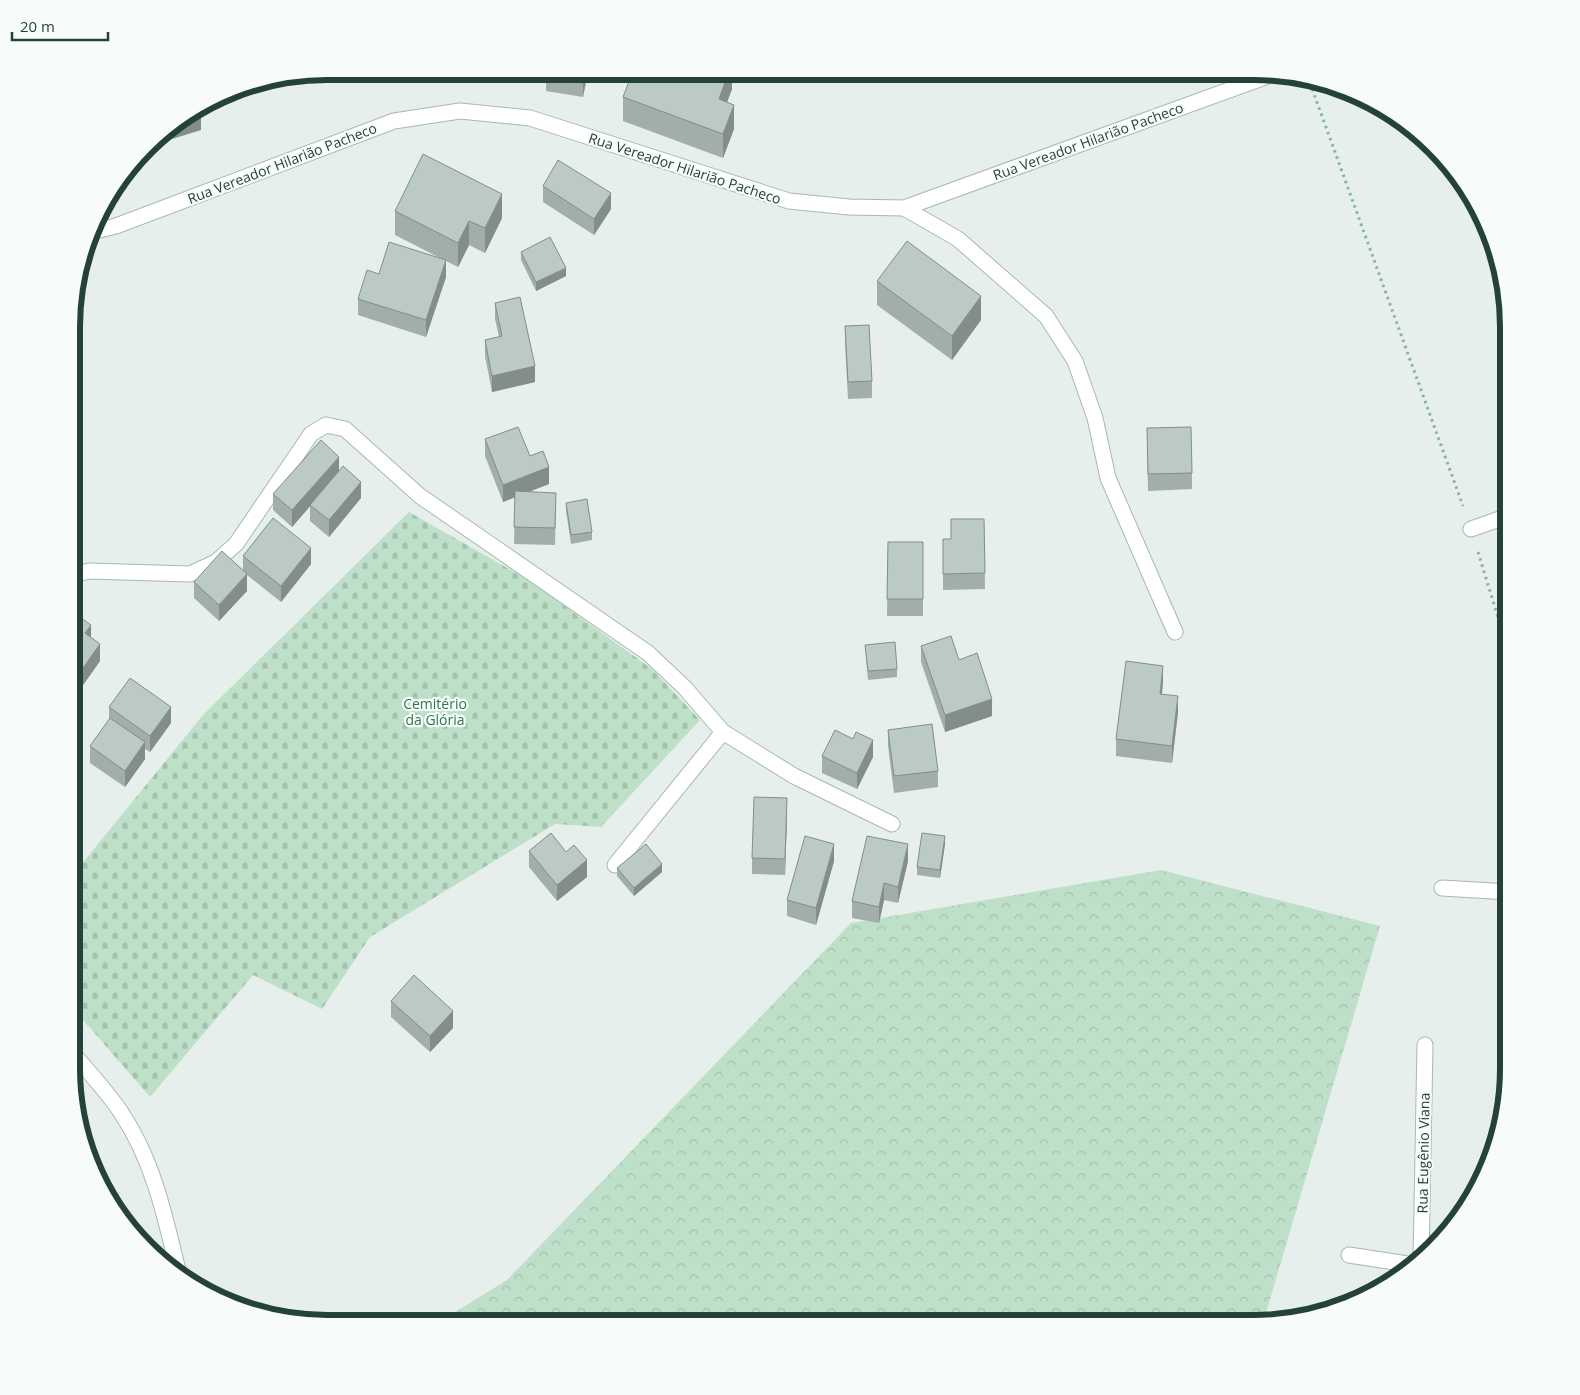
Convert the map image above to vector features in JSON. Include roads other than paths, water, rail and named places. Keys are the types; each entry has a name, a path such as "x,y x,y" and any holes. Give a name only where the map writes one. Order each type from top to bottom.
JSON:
{"street":[{"name":"Rua Vereador Hilarião Pacheco","path":"100,230 116,226 394,121 460,111 530,118 789,201 849,207 904,208 1256,80"},
{"path":"904,208 958,240 1003,278 1046,316 1070,353 1075,361 1095,418 1108,478 1175,632"},
{"path":"80,573 89,571 190,574 216,562 236,544 311,434 326,425 345,429 420,496 648,653 685,688 723,732 794,776 892,824"},
{"path":"1471,529 1500,519"},
{"path":"615,865 723,732"},
{"path":"1442,888 1500,891"},
{"name":"Rua Eugênio Viana","path":"1421,1249 1425,1045"},
{"path":"80,1062 122,1114 148,1162 176,1263"},
{"path":"1349,1255 1404,1263"}],"park label":[{"name":"Cemitério da Glória","path":"435,712"}]}
